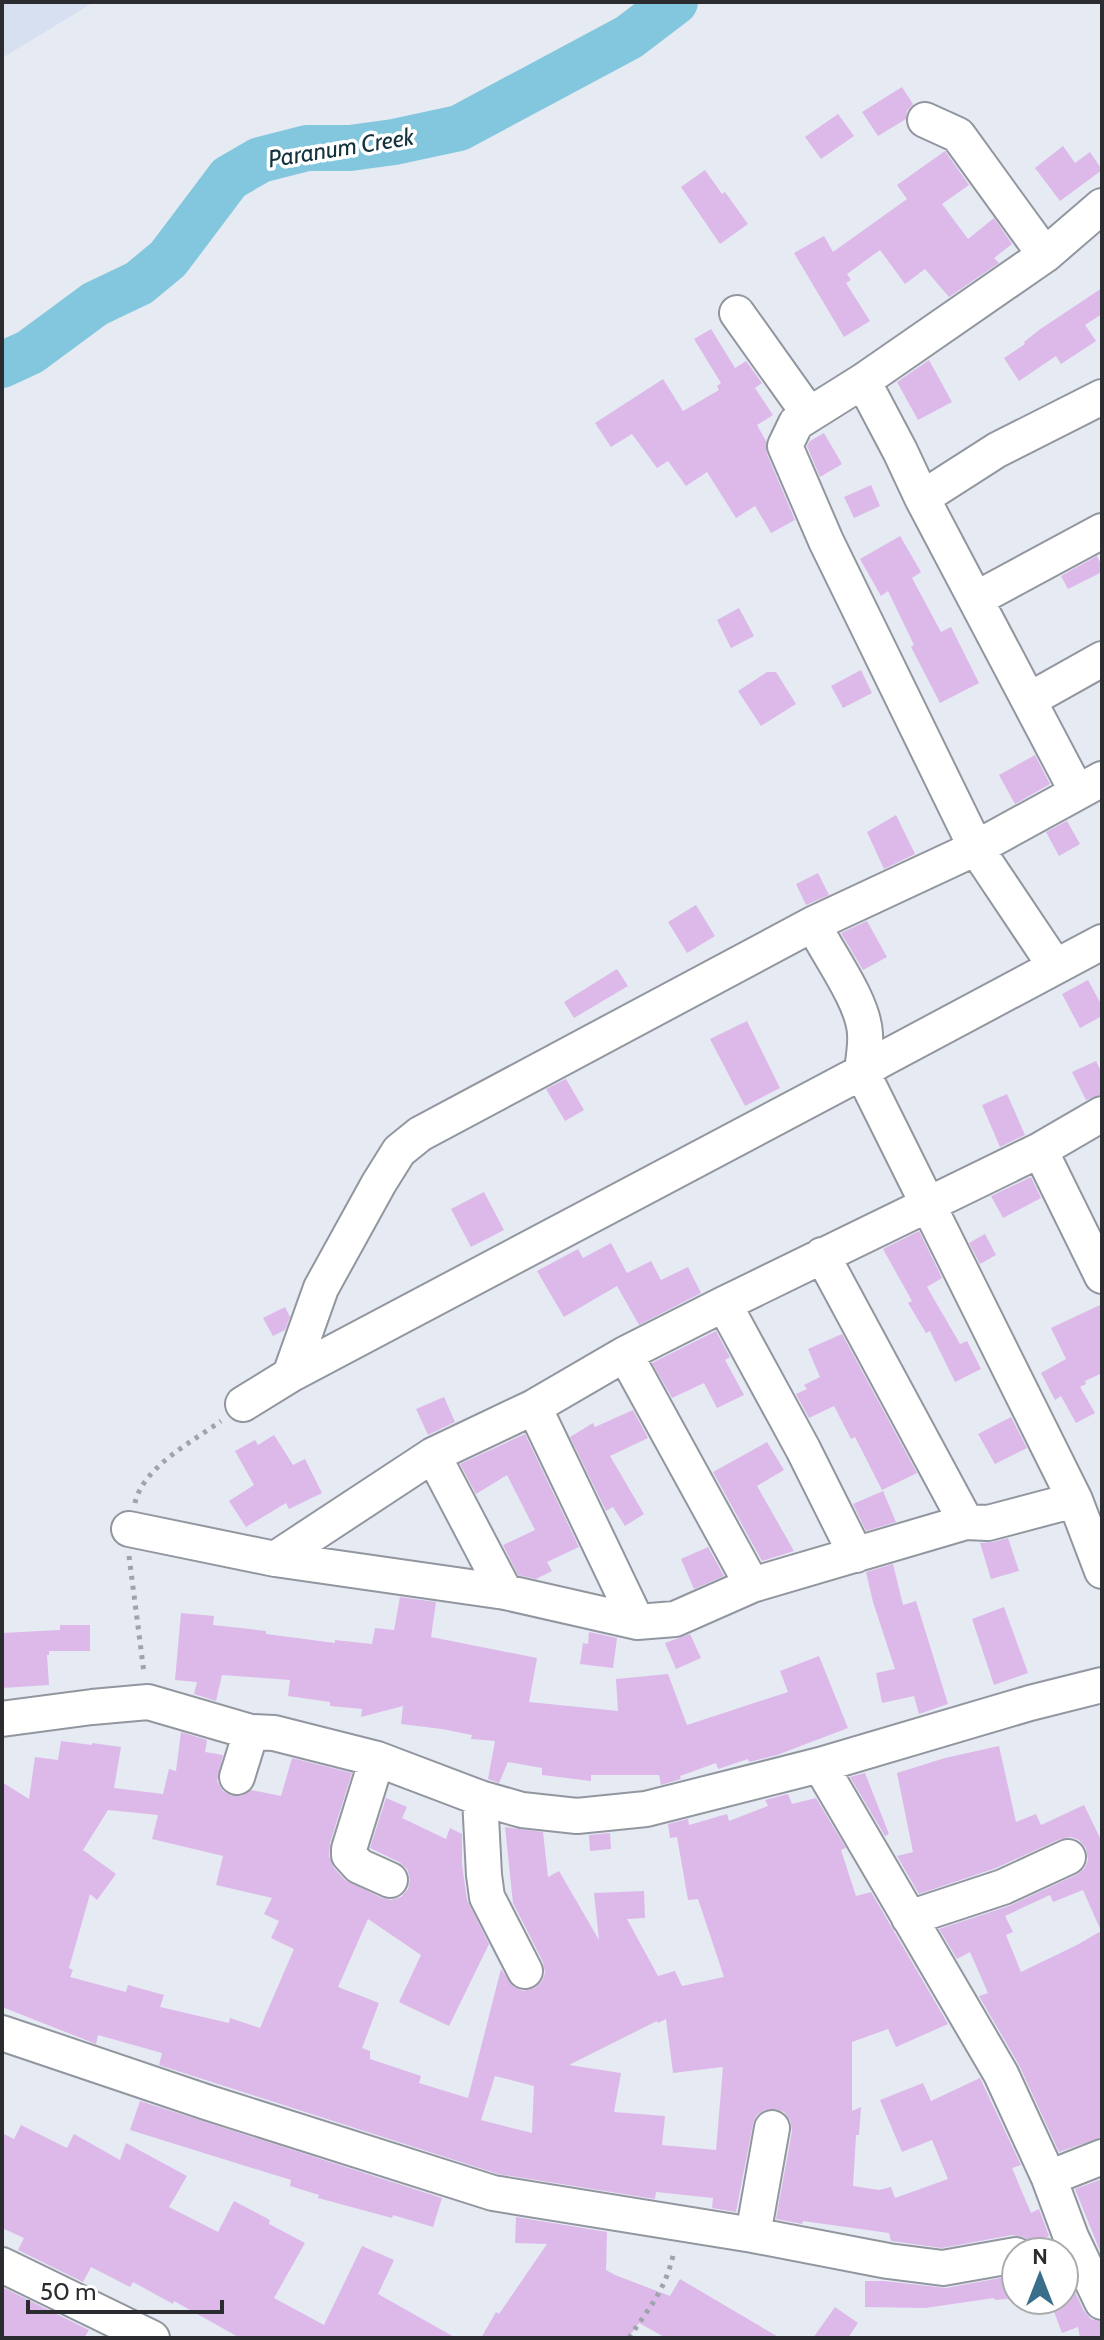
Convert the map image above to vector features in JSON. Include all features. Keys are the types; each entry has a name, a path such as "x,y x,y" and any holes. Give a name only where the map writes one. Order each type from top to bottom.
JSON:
{"street":[{"path":"925,120 958,135 1045,255"},
{"path":"1055,966 976,848 826,541 785,446 796,423 863,381 1045,255 1102,206"},
{"path":"737,313 809,414"},
{"path":"290,1375 321,1288 399,1151 420,1134 813,924 976,848 1089,785 1029,700 863,381"},
{"path":"922,498 997,450 1102,397"},
{"path":"976,599 1102,531"},
{"path":"1029,700 1102,659"},
{"path":"813,924 861,1014 866,1032 862,1072 1075,1500 1102,1571"},
{"path":"243,1404 290,1375 1102,942"},
{"path":"275,1559 433,1455 534,1407 625,1354 724,1304 1040,1150 1102,1114"},
{"path":"1040,1150 1102,1276"},
{"path":"822,1255 966,1522"},
{"path":"724,1304 803,1449 856,1555"},
{"path":"625,1354 752,1585"},
{"path":"534,1407 637,1622"},
{"path":"433,1455 505,1592"},
{"path":"129,1529 275,1559 505,1592 637,1622 675,1619 752,1585 966,1522 988,1523 1075,1500"},
{"path":"2,1719 148,1702 251,1732 274,1733 377,1759 480,1798 522,1810 577,1816 646,1809 820,1765 1102,1685"},
{"path":"237,1777 251,1732"},
{"path":"377,1759 349,1855 359,1866 390,1880"},
{"path":"820,1765 1001,2074 1049,2178 1071,2236"},
{"path":"480,1798 487,1897 525,1971"},
{"path":"909,1918 1003,1887 1068,1857"},
{"path":"2,2033 493,2193 753,2235 888,2261 943,2268 1000,2258"},
{"path":"753,2235 772,2128"},
{"path":"1049,2178 1102,2157"},
{"path":"1080,2256 1102,2302"},
{"path":"2,2265 152,2338"}],"path":[{"path":"148,1702 129,1554 129,1529 138,1490 151,1473 243,1404"},
{"path":"629,2338 667,2280 681,2224"}],"shaded area":[{"path":"2,2 94,2 2,58"}],"building":[{"path":"902,87 913,104 907,111 906,119 878,136 862,112"},
{"path":"838,114 854,136 821,159 805,137"},
{"path":"1063,146 1075,163 1090,152 1102,170 1060,201 1035,168"},
{"path":"945,151 969,185 942,204 968,239 994,218 1012,244 994,258 999,263 949,297 925,269 905,284 880,250 847,274 851,280 846,283 870,321 844,337 794,253 824,236 833,252 907,199 897,185"},
{"path":"705,170 748,224 720,244 681,187"},
{"path":"1102,288 1102,314 1085,325 1096,341 1061,364 1056,356 1019,381 1004,358 1039,330"},
{"path":"711,329 735,368 746,361 762,383 755,388 773,415 757,425 766,441 767,454 795,520 771,533 755,506 736,518 707,472 686,486 668,461 657,468 632,434 611,447 595,423 663,379 683,411 719,390 717,386 721,383 694,339"},
{"path":"929,360 952,402 918,420 897,382"},
{"path":"824,433 842,464 820,477 807,446"},
{"path":"871,485 880,506 854,518 844,497"},
{"path":"900,536 921,572 912,578 941,632 951,627 979,683 940,703 911,647 914,645 888,591 881,596 860,559"},
{"path":"1097,556 1102,572 1068,589 1061,576"},
{"path":"739,608 754,636 731,648 717,620"},
{"path":"861,670 872,693 843,708 831,686"},
{"path":"767,672 776,672 796,704 761,726 738,691"},
{"path":"1035,755 1050,784 1015,804 999,775"},
{"path":"896,815 915,854 884,869 867,832"},
{"path":"1067,821 1080,844 1059,856 1046,832"},
{"path":"818,873 829,895 806,905 796,884"},
{"path":"696,905 715,936 687,953 668,922"},
{"path":"867,921 887,957 863,970 841,933"},
{"path":"617,969 628,986 574,1018 564,1002"},
{"path":"1088,980 1102,1006 1102,1016 1080,1028 1062,994"},
{"path":"747,1021 780,1088 745,1106 710,1039"},
{"path":"1096,1061 1102,1074 1102,1094 1086,1100 1072,1072"},
{"path":"566,1079 584,1110 565,1121 546,1089"},
{"path":"1007,1094 1025,1135 1000,1147 982,1105"},
{"path":"1031,1177 1041,1198 1003,1218 991,1196"},
{"path":"484,1192 504,1230 471,1247 451,1209"},
{"path":"919,1231 942,1278 927,1287 960,1344 967,1341 981,1369 955,1382 930,1331 926,1333 908,1303 912,1301 883,1249"},
{"path":"985,1234 996,1255 980,1264 969,1243"},
{"path":"611,1243 627,1273 651,1261 661,1280 688,1267 701,1293 639,1325 617,1286 564,1317 537,1271 578,1249 583,1258"},
{"path":"1102,1304 1102,1373 1080,1387 1095,1413 1076,1423 1061,1396 1055,1400 1041,1373 1066,1359 1051,1328"},
{"path":"285,1307 290,1317 285,1330 273,1336 263,1318"},
{"path":"716,1331 730,1357 725,1360 744,1395 717,1408 704,1383 672,1398 652,1363"},
{"path":"842,1334 917,1473 882,1490 855,1437 851,1439 834,1406 809,1418 796,1394 807,1389 804,1385 820,1377 808,1349"},
{"path":"444,1397 455,1422 428,1435 416,1409"},
{"path":"633,1410 648,1438 610,1456 644,1514 625,1526 613,1507 606,1511 570,1437 593,1423 595,1427"},
{"path":"1011,1417 1027,1448 995,1464 978,1434"},
{"path":"525,1434 579,1547 547,1562 552,1571 536,1579 518,1575 503,1545 535,1530 507,1475 476,1494 460,1464"},
{"path":"274,1435 293,1465 305,1459 322,1493 289,1509 286,1503 246,1527 229,1501 254,1485 235,1451 255,1440 258,1445"},
{"path":"767,1442 784,1470 757,1486 794,1551 762,1561 713,1472"},
{"path":"883,1491 896,1522 866,1531 853,1504"},
{"path":"1008,1538 1019,1571 991,1579 980,1543"},
{"path":"708,1547 724,1576 694,1589 681,1559"},
{"path":"893,1564 903,1605 916,1601 948,1704 919,1714 914,1696 882,1703 876,1673 895,1669 866,1572"},
{"path":"400,1597 436,1602 431,1637 537,1658 529,1702 618,1711 616,1679 668,1674 687,1725 788,1692 780,1671 819,1656 848,1728 777,1755 749,1762 748,1759 718,1769 716,1763 661,1785 659,1775 591,1775 591,1781 542,1775 542,1768 508,1762 499,1783 488,1779 495,1741 401,1724 403,1706 361,1717 362,1709 330,1706 330,1702 288,1696 290,1680 222,1675 216,1701 194,1694 197,1682 175,1680 181,1613 214,1616 213,1625 266,1631 266,1634 335,1643 335,1640 372,1644 375,1628 394,1630"},
{"path":"1004,1607 1028,1673 994,1685 972,1619"},
{"path":"60,1625 90,1625 90,1651 49,1651 49,1685 2,1688 2,1633 60,1630"},
{"path":"589,1632 617,1638 613,1668 580,1664 583,1643 588,1644"},
{"path":"690,1634 701,1658 676,1669 665,1643"},
{"path":"181,1732 207,1740 205,1752 223,1755 217,1781 223,1791 232,1796 242,1796 251,1790 281,1796 292,1758 352,1773 330,1843 329,1856 334,1868 345,1880 391,1900 401,1897 408,1889 410,1879 407,1869 399,1862 370,1848 386,1798 407,1807 402,1818 446,1839 450,1828 462,1834 467,1900 489,1944 449,2026 399,2002 421,1955 368,1919 338,1987 379,2003 362,2048 370,2051 370,2059 421,2076 419,2083 468,2098 501,1969 514,1987 523,1991 535,1988 545,1973 543,1962 513,1903 505,1827 543,1832 548,1877 559,1871 599,1940 594,1893 644,1891 645,1918 627,1919 658,1976 675,1971 682,1986 724,1977 698,1899 688,1900 677,1837 670,1838 668,1824 688,1819 689,1825 727,1814 729,1821 768,1806 765,1800 788,1794 792,1804 816,1798 846,1848 841,1850 856,1896 871,1892 948,2024 896,2047 888,2029 852,2042 852,2111 861,2107 853,2186 879,2190 891,2187 895,2198 948,2179 932,2140 902,2152 880,2100 923,2083 931,2101 980,2078 1021,2165 1012,2168 1031,2213 1039,2209 1049,2236 1000,2236 942,2248 891,2241 889,2233 776,2219 792,2131 790,2120 784,2112 776,2109 764,2110 756,2116 736,2212 712,2208 713,2198 656,2192 655,2199 498,2174 159,2065 162,2053 98,2035 96,2044 2,2007 2,1782 29,1799 35,1757 58,1760 61,1741 121,1747 114,1788 163,1794 169,1769 176,1771","holes":["108,1810 158,1815 152,1839 223,1856 216,1885 272,1898 264,1914 279,1921 271,1938 294,1949 260,2028 230,2018 229,2023 160,2007 164,1995 128,1985 126,1992 70,1977 73,1970 69,1968 90,1894 97,1900 116,1874 83,1850","666,2019 673,2073 723,2067 716,2150 662,2145 665,2116 614,2112 621,2073 569,2065","495,2076 534,2086 532,2133 481,2120"]},
{"path":"999,1746 1016,1822 1036,1814 1041,1825 1084,1805 1102,1842 1102,2137 1059,2152 1019,2065 979,1996 988,1993 970,1952 957,1959 939,1929 1009,1906 1076,1875 1084,1869 1088,1860 1086,1848 1071,1837 1060,1839 996,1868 919,1894 897,1856 913,1852 897,1773","holes":["1083,1890 1101,1931 1021,1972 1006,1935 1013,1932 1005,1916 1050,1895 1053,1902"]},
{"path":"865,1773 889,1834 885,1836 850,1777"},
{"path":"610,1833 611,1849 590,1851 589,1835"},
{"path":"140,2101 442,2198 433,2227 318,2198 319,2195 290,2186 291,2180 130,2130"},
{"path":"21,2125 67,2148 74,2134 120,2160 126,2143 187,2176 169,2207 218,2232 234,2201 305,2243 274,2298 324,2325 362,2246 394,2260 378,2294 456,2338 240,2338 174,2301 173,2304 133,2282 130,2287 91,2267 83,2282 18,2250 24,2238 2,2228 2,2133 14,2139"},
{"path":"1102,2179 1102,2256 1075,2189"},
{"path":"516,2217 607,2232 606,2270 670,2296 680,2279 780,2338 666,2338 639,2323 628,2338 481,2338 496,2312 499,2314 547,2244 515,2243"},
{"path":"1000,2278 1000,2300 925,2308 865,2307 865,2281 946,2288"},
{"path":"2,2287 89,2330 84,2338 2,2338"},
{"path":"1080,2303 1091,2319 1102,2322 1102,2338 1080,2338 1078,2327 1062,2333 1056,2316 1080,2316"},
{"path":"835,2307 858,2323 848,2338 813,2338"}],"waterway":[{"name":"Paranum Creek","path":"2,365 30,352 95,304 139,283 168,259 229,178 260,160 307,148 350,148 459,128 629,37 675,2"}]}
